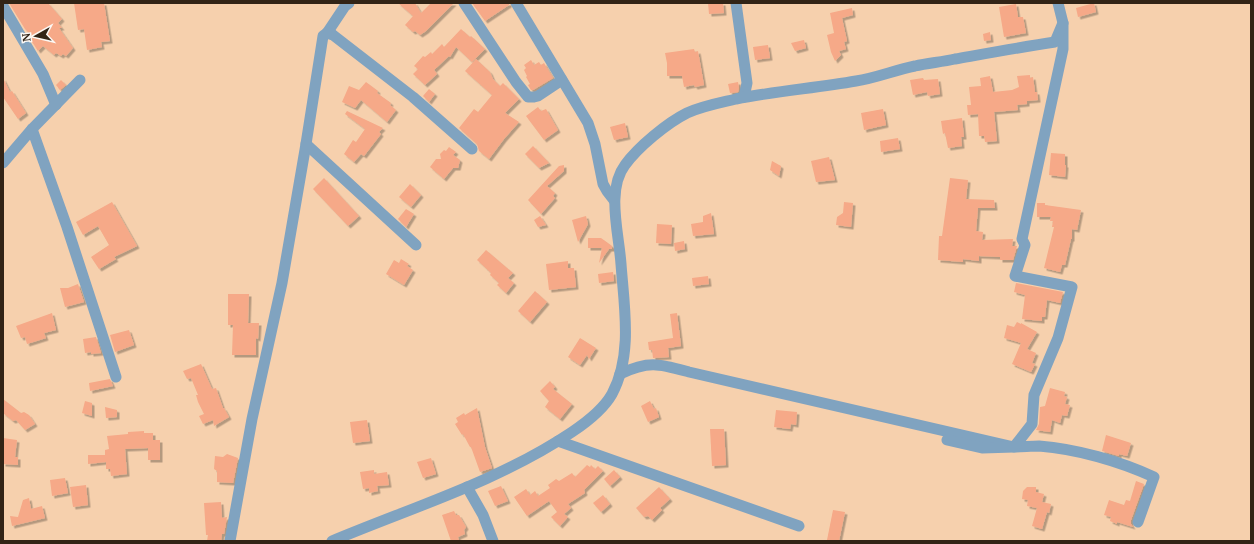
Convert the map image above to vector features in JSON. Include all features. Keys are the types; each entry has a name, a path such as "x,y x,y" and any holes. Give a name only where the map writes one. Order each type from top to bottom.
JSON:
{"street":[{"path":"230,541 252,419 282,283 323,36 327,33 345,6 349,3"},
{"path":"464,3 516,82 528,97 538,96 562,80"},
{"path":"516,3 588,123 595,144 603,184 614,200"},
{"path":"736,3 747,83 744,97"},
{"path":"1014,447 1032,424 1034,395 1058,338 1072,287 1015,276 1025,245 1022,238 1063,23 1058,3"},
{"path":"3,6 43,74 56,105"},
{"path":"327,33 333,34 413,97 472,149"},
{"path":"332,541 500,473 558,441 597,413 613,392 620,374 625,339 621,262 614,200 616,183 623,168 635,152 672,122 688,113 715,104 744,97 856,81 881,76 914,66 1059,46"},
{"path":"3,163 32,129 80,80"},
{"path":"32,129 70,235 116,377"},
{"path":"306,144 416,245"},
{"path":"620,374 639,365 646,364 665,366 1014,447"},
{"path":"943,438 982,448 1038,446 1076,452 1109,460 1139,470 1154,477 1138,522"},
{"path":"558,441 799,526"},
{"path":"467,487 483,515 494,541"}],"building":[{"path":"9,3 48,3 62,19 58,23 62,28 59,28 73,48 66,56 63,54 61,56 56,53 54,55 43,46 38,51 29,37 31,35 25,29"},
{"path":"74,3 104,3 110,41 101,42 102,47 87,50 84,29 78,30"},
{"path":"398,3 415,3 421,13 431,3 454,3 420,35 415,31 413,32 405,25 413,16"},
{"path":"472,3 509,3 509,5 485,21"},
{"path":"708,3 723,3 724,13 709,14"},
{"path":"1094,3 1096,12 1078,17 1076,8"},
{"path":"1016,4 1018,17 1023,17 1026,33 1004,37 999,7"},
{"path":"852,8 853,15 842,18 847,41 844,42 846,49 839,51 841,55 835,61 827,35 834,33 830,13"},
{"path":"461,29 485,49 472,62 456,47 450,57 449,56 434,70 437,74 425,85 413,74 418,69 414,66 423,56 425,57 431,52 432,54 442,44 444,47"},
{"path":"990,32 991,40 984,41 983,34"},
{"path":"804,40 806,48 795,51 791,43"},
{"path":"768,45 770,58 755,60 753,47"},
{"path":"694,49 695,52 698,51 704,85 684,87 682,76 667,76 665,53"},
{"path":"476,59 490,72 493,79 500,86 503,83 519,99 505,113 519,122 489,159 479,151 477,144 459,128 474,109 478,112 492,95 465,71"},
{"path":"531,60 534,65 539,62 541,65 544,63 553,78 533,90 531,90 528,85 530,84 524,70 526,68 524,65"},
{"path":"1030,75 1030,78 1033,77 1035,92 1037,92 1038,100 1027,101 1027,104 1017,105 1018,110 994,112 997,141 985,142 984,136 979,136 978,114 968,115 967,105 971,105 969,87 981,86 980,78 990,76 993,92 1012,90 1019,87 1017,76"},
{"path":"3,78 10,92 12,91 26,113 18,119 3,97"},
{"path":"923,78 924,80 938,79 940,94 928,96 927,92 913,95 910,80"},
{"path":"61,80 66,85 60,90 56,85"},
{"path":"366,82 378,91 377,93 391,103 390,105 396,110 387,122 361,100 355,108 342,102 349,86 359,90"},
{"path":"738,82 738,92 730,93 728,84"},
{"path":"429,89 435,94 429,102 423,96"},
{"path":"538,107 541,111 546,109 558,130 544,140 526,116"},
{"path":"883,109 886,125 864,130 861,113"},
{"path":"347,111 383,128 379,132 381,134 364,156 361,154 354,162 344,154 353,140 356,142 365,129 345,114"},
{"path":"962,118 964,137 961,137 962,146 948,148 945,133 943,134 941,121"},
{"path":"625,123 628,137 614,140 610,127"},
{"path":"898,138 900,149 881,152 880,141"},
{"path":"533,146 549,163 539,168 525,154"},
{"path":"449,147 456,152 453,155 460,160 458,168 453,168 444,179 430,167 436,159 441,159 440,154 444,150 446,151"},
{"path":"1051,153 1065,154 1065,177 1049,175"},
{"path":"829,157 835,180 816,182 811,161"},
{"path":"772,161 781,166 779,176 770,170"},
{"path":"564,165 564,171 547,186 555,193 553,196 555,198 541,214 528,200 559,166"},
{"path":"324,178 359,216 348,226 313,189"},
{"path":"950,178 968,180 966,199 994,200 995,208 978,208 976,231 983,232 982,240 1013,239 1012,246 1017,246 1013,260 1000,260 1000,257 979,256 979,261 963,259 963,262 938,260 939,236 942,236"},
{"path":"410,184 421,195 411,207 399,197"},
{"path":"112,202 137,246 114,257 116,259 99,269 91,257 109,245 98,226 83,235 76,222"},
{"path":"844,202 853,203 851,227 836,225 837,217 843,213"},
{"path":"1037,203 1045,203 1045,205 1081,210 1077,230 1072,229 1072,239 1065,265 1062,265 1060,272 1044,268 1054,227 1052,227 1053,221 1050,221 1051,217 1037,217"},
{"path":"406,209 414,214 406,227 398,219"},
{"path":"711,213 714,234 693,236 691,224 703,222 703,216"},
{"path":"540,216 546,225 538,227 534,220"},
{"path":"586,216 588,224 578,242 572,220"},
{"path":"657,224 672,225 671,244 656,243"},
{"path":"588,238 601,238 612,246 612,249 609,249 599,263 602,248 588,248"},
{"path":"684,241 685,249 675,251 674,243"},
{"path":"486,250 513,273 508,278 514,283 506,293 497,285 499,283 490,275 491,273 477,260"},
{"path":"401,259 409,264 407,266 413,270 404,285 386,274 394,260 399,263"},
{"path":"568,261 568,268 574,268 576,287 549,290 546,264"},
{"path":"613,272 614,281 599,283 598,274"},
{"path":"708,276 709,284 693,286 692,278"},
{"path":"1016,283 1063,292 1060,303 1047,300 1045,317 1042,317 1042,321 1022,319 1025,295 1014,292"},
{"path":"78,284 84,302 65,307 60,288 68,288"},
{"path":"535,291 547,302 530,322 518,311"},
{"path":"228,294 249,294 248,323 259,323 258,339 256,338 256,355 232,355 233,325 228,325"},
{"path":"52,313 56,330 44,333 46,338 27,344 25,337 21,338 16,326"},
{"path":"677,313 681,346 668,348 669,357 653,358 652,350 649,350 648,342 673,338 670,314"},
{"path":"1017,322 1037,332 1027,349 1036,353 1032,363 1035,364 1031,372 1012,364 1021,343 1004,338 1007,325 1014,327"},
{"path":"129,330 134,345 115,352 110,335"},
{"path":"96,337 101,353 85,353 83,339"},
{"path":"580,338 596,348 589,359 587,355 580,365 568,357"},
{"path":"201,364 212,389 216,388 223,408 229,417 214,426 213,420 203,424 199,416 204,414 198,402 196,395 198,395 191,378 187,379 183,371"},
{"path":"110,379 113,386 90,391 89,383"},
{"path":"550,381 555,387 553,389 572,404 560,419 545,407 549,401 540,391"},
{"path":"1050,388 1065,392 1064,396 1067,397 1065,404 1070,405 1067,416 1062,415 1060,423 1052,420 1050,432 1036,430 1039,424 1040,407 1045,406"},
{"path":"3,399 21,413 24,412 29,415 35,424 25,430 16,420 13,421 3,413"},
{"path":"85,401 92,403 92,416 82,413"},
{"path":"650,401 654,409 656,408 659,417 648,422 641,406"},
{"path":"105,407 117,410 117,417 106,418"},
{"path":"477,408 485,447 492,468 480,472 471,447 455,424 458,422 456,418"},
{"path":"776,410 797,412 796,425 791,424 790,429 774,427"},
{"path":"367,420 370,441 353,443 350,422"},
{"path":"710,429 724,429 726,465 712,466"},
{"path":"144,431 144,433 153,433 153,440 160,440 160,460 148,460 148,448 125,449 127,474 111,476 110,469 106,469 106,462 88,464 88,455 105,455 105,450 109,449 107,436"},
{"path":"1106,435 1131,443 1127,456 1119,454 1119,456 1102,451"},
{"path":"3,438 17,440 15,457 18,457 18,465 3,464"},
{"path":"227,454 238,458 233,483 217,482 217,471 214,469 215,456 223,457"},
{"path":"431,458 436,474 423,478 417,462"},
{"path":"587,465 590,467 591,465 595,469 598,466 603,471 584,490 585,493 568,504 571,508 564,514 568,517 560,526 551,517 557,512 549,501 527,516 514,497 526,489 530,495 535,491 538,496 550,488 548,485 556,479 559,481 572,473 575,477"},
{"path":"374,470 374,474 387,472 389,485 377,486 378,491 369,493 369,488 363,489 360,472"},
{"path":"614,470 620,477 610,486 604,479"},
{"path":"65,478 68,493 52,496 50,480"},
{"path":"1136,481 1144,484 1131,520 1133,527 1110,521 1111,517 1104,515 1109,500 1124,505 1126,500 1130,501"},
{"path":"86,485 88,505 73,507 70,487"},
{"path":"501,486 508,501 495,506 488,491"},
{"path":"659,487 670,499 660,508 662,510 652,520 648,516 644,517 636,508"},
{"path":"1027,487 1036,487 1036,492 1044,494 1042,502 1051,504 1042,529 1032,526 1037,508 1027,506 1028,500 1022,499 1023,491"},
{"path":"603,495 610,504 601,512 593,503"},
{"path":"29,498 31,509 42,506 45,518 12,526 10,516 18,517 23,500"},
{"path":"221,502 222,518 227,517 224,534 222,534 221,541 207,541 208,535 206,535 204,503"},
{"path":"833,510 845,512 839,541 827,540"},
{"path":"454,511 456,515 459,515 466,527 464,530 465,534 458,537 459,541 451,541 442,515"}]}
